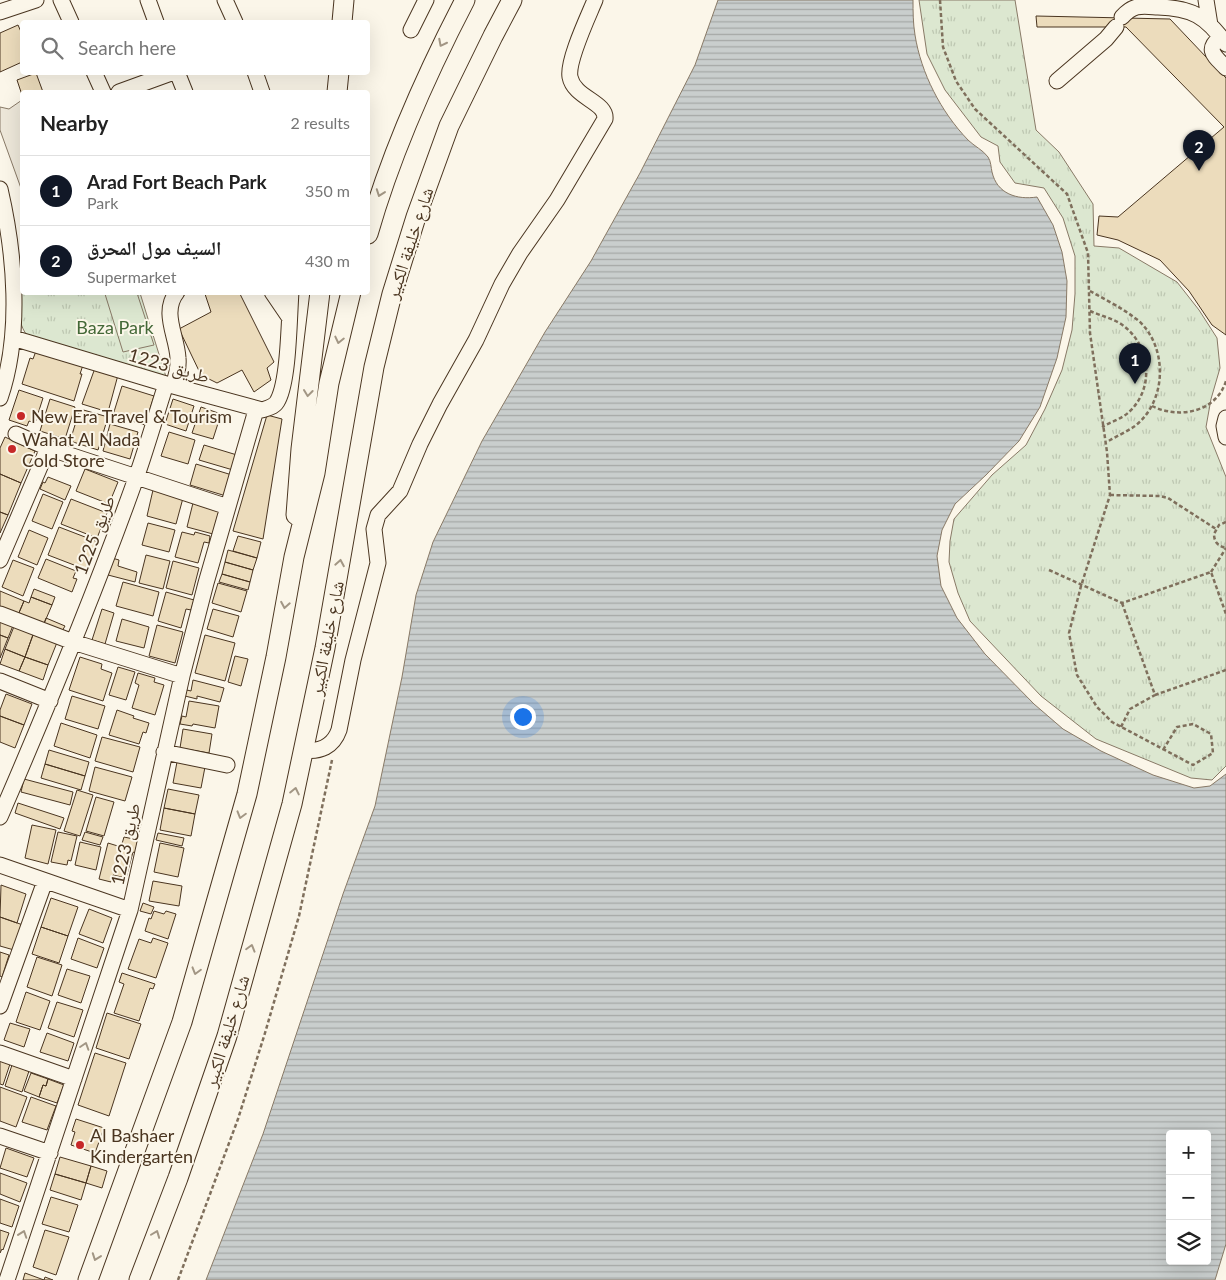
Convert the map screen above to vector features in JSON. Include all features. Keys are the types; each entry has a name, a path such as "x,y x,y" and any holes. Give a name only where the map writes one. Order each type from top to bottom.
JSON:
{"main road":[{"path":"342,20 344,0"},
{"path":"370,227 406,126 440,48 465,0"},
{"name":"شارع خليفة الكبير","path":"139,1280 178,1178 227,1036 292,804 325,648 374,367 392,294 416,217 449,126 512,0"},
{"path":"337,90 339,75"},
{"path":"294,557 301,449 320,295"},
{"path":"88,1280 182,1022 248,794 294,557 315,473 330,383 350,295"}],"street":[{"path":"0,12 36,0"},
{"path":"61,0 70,20"},
{"path":"148,0 155,20"},
{"path":"225,0 234,20"},
{"path":"410,30 426,0"},
{"path":"304,750 318,750 332,744 336,738 355,651 378,563 374,529 378,515 400,491 420,444 476,340 502,284 520,253 557,200 605,119 604,109 578,93 570,77 570,65 595,0"},
{"path":"1206,0 1210,25"},
{"path":"1057,81 1101,44 1130,9 1140,6 1176,7 1189,10 1210,25 1224,36 1213,44 1212,49 1213,53 1226,68"},
{"path":"95,75 102,90"},
{"path":"125,90 167,75"},
{"path":"176,75 184,90"},
{"path":"256,75 261,90"},
{"path":"0,189 12,255 13,338 0,398"},
{"name":"طريق 1225","path":"0,818 5,793 50,701 170,385 178,371 178,356 169,308 175,295"},
{"path":"274,295 289,317"},
{"path":"256,410 272,407 278,401 283,382 291,295"},
{"name":"طريق 1223","path":"7,1280 130,910 182,676 256,410 13,338"},
{"path":"1226,418 1224,426 1226,436"},
{"path":"16,434 48,448 228,507"},
{"path":"0,560 48,448"},
{"path":"0,614 73,642 182,676"},
{"path":"0,682 50,701"},
{"path":"164,752 227,765"},
{"path":"0,865 130,910"},
{"path":"0,1006 45,881"},
{"path":"0,1053 74,1080"},
{"path":"0,1136 50,1153"}],"path":[{"path":"940,0 943,47 956,81 975,109 1068,194 1088,253 1090,333 1105,442 1110,496 1081,586 1069,633 1077,675 1097,707 1112,722 1163,750 1193,765 1213,753 1211,734 1194,724 1177,727 1163,750"},
{"path":"1090,291 1140,322 1151,336 1158,353 1161,371 1158,389 1152,406 1135,426 1105,442"},
{"path":"1090,311 1124,326 1136,338 1143,352 1146,368 1145,385 1139,400 1128,413 1102,426"},
{"path":"1152,406 1160,410 1179,414 1198,410 1214,400 1226,381"},
{"path":"1110,496 1160,496 1168,498 1216,529"},
{"path":"1049,570 1122,603 1211,572 1226,548 1220,547 1214,539 1216,529 1219,525 1226,522"},
{"path":"1211,572 1226,614"},
{"path":"1122,603 1154,695"},
{"path":"1121,727 1130,709 1154,695 1226,670"},
{"path":"178,1280 238,1119 299,916 336,738"}],"green space":[{"path":"919,0 1015,0 1036,130 1059,152 1093,204 1094,246 1119,248 1177,282 1199,310 1217,338 1220,368 1211,399 1206,427 1226,477 1226,766 1212,780 1191,778 1096,739 1041,696 970,621 958,593 949,562 954,519 992,475 1026,445 1045,409 1062,370 1072,330 1075,294 1075,256 1063,218 1044,188 1015,183 1000,162 998,146 981,137 945,90 927,54"},
{"name":"Baza Park","path":"20,290 20,295 141,295 167,380 27,335 21,322 19,306"},
{"path":"105,295 138,295 154,345 123,352"}],"shaded area":[{"path":"718,0 913,0 915,35 922,64 927,78 949,117 968,140 988,157 998,186 1015,196 1037,197 1053,225 1062,252 1067,281 1066,317 1057,358 1040,407 1019,441 955,504 942,530 937,556 941,586 957,618 985,654 1034,704 1063,729 1101,751 1153,775 1194,788 1210,786 1226,774 1226,1244 1215,1280 206,1280 263,1134 343,894 375,806 402,677 416,595 433,542 482,441 545,332 591,261 640,173 695,65"},
{"path":"20,101 20,185 0,130 0,107 9,109"}],"building":[{"path":"1036,16 1170,19 1226,78 1226,335 1212,325 1189,291 1160,260 1118,240 1097,235 1099,216 1118,217 1224,127 1126,27 1037,27"},
{"path":"18,25 20,30 20,63 0,72 0,33"},
{"path":"31,75 37,75 42,90 20,90 17,80"},
{"path":"205,295 240,295 274,362 267,368 271,380 254,392 242,370 217,383 201,375 179,329 211,312"},
{"path":"36,351 83,365 74,401 22,384 30,358 33,359"},
{"path":"95,368 118,375 108,412 82,404"},
{"path":"122,386 154,396 145,425 113,415"},
{"path":"19,390 43,398 35,423 29,421 27,426 9,420"},
{"path":"50,399 75,407 65,439 40,431"},
{"path":"173,399 194,406 186,431 165,424"},
{"path":"201,407 221,414 213,439 192,433"},
{"path":"80,409 108,417 98,450 70,441"},
{"path":"267,415 282,419 263,539 233,531"},
{"path":"110,424 138,432 130,459 103,451"},
{"path":"169,432 195,440 188,464 161,456"},
{"path":"5,437 35,451 21,483 0,474 0,448"},
{"path":"204,445 237,455 233,470 199,460"},
{"path":"196,464 232,475 226,496 190,485"},
{"path":"85,469 118,482 109,504 76,491"},
{"path":"0,474 21,483 8,515 0,512"},
{"path":"48,477 71,486 65,500 40,489"},
{"path":"153,490 183,498 176,524 147,516"},
{"path":"43,494 63,502 52,529 32,521"},
{"path":"71,499 107,513 97,538 61,524"},
{"path":"194,499 220,506 213,534 187,527"},
{"path":"0,512 8,515 0,533"},
{"path":"148,523 175,530 169,552 142,545"},
{"path":"59,527 98,542 87,570 48,555"},
{"path":"29,530 48,538 37,565 18,557"},
{"path":"182,532 194,535 195,532 210,536 209,543 204,542 198,563 175,557"},
{"path":"238,536 261,542 257,558 233,551"},
{"path":"228,550 257,558 253,570 225,562"},
{"path":"146,555 170,561 163,589 139,583"},
{"path":"112,558 119,560 118,566 137,572 135,582 108,575"},
{"path":"46,559 76,571 73,578 77,579 72,592 38,578"},
{"path":"13,560 34,568 23,596 2,587"},
{"path":"173,561 199,568 192,595 166,588"},
{"path":"225,562 253,570 250,582 222,574"},
{"path":"222,574 250,582 248,590 219,582"},
{"path":"123,582 159,592 153,616 116,606"},
{"path":"218,583 247,591 241,612 212,603"},
{"path":"34,589 55,597 52,605 31,597"},
{"path":"0,591 24,601 18,615 0,608"},
{"path":"166,592 194,600 191,610 186,609 181,628 158,621"},
{"path":"31,597 52,605 43,626 18,615 24,601 29,603"},
{"path":"102,609 114,613 105,644 92,640"},
{"path":"213,609 239,616 233,637 207,629"},
{"path":"0,618 14,623 8,638 0,635"},
{"path":"46,618 65,626 61,633 43,626"},
{"path":"122,619 149,627 144,648 116,641"},
{"path":"15,624 34,632 25,657 5,649"},
{"path":"157,625 183,632 175,663 149,656"},
{"path":"34,632 58,640 48,665 25,657"},
{"path":"0,635 8,638 0,658"},
{"path":"205,635 235,643 225,681 195,673"},
{"path":"5,649 25,657 19,671 0,664"},
{"path":"235,656 248,659 241,686 228,682"},
{"path":"25,657 48,665 43,680 19,671"},
{"path":"80,657 102,664 101,669 112,673 103,701 69,690"},
{"path":"118,667 135,672 126,700 109,695"},
{"path":"138,673 155,678 154,682 164,685 155,715 132,708 139,685 135,683"},
{"path":"193,680 224,688 220,702 197,696 197,699 185,696 187,690 191,691"},
{"path":"6,694 32,704 24,725 0,716 0,710"},
{"path":"72,696 105,706 98,729 65,719"},
{"path":"189,701 219,706 215,728 180,724 182,716 186,717"},
{"path":"117,710 149,723 146,733 143,732 139,744 109,735"},
{"path":"0,716 24,725 15,748 0,742"},
{"path":"61,723 97,735 90,758 54,746"},
{"path":"183,729 212,734 209,753 180,748"},
{"path":"102,737 140,747 133,772 95,761"},
{"path":"49,750 89,762 85,776 45,764"},
{"path":"177,762 205,767 201,788 173,783"},
{"path":"45,764 85,776 81,790 41,778"},
{"path":"95,767 132,777 125,801 89,791"},
{"path":"24,779 73,792 70,805 21,792"},
{"path":"168,789 199,795 195,814 164,808"},
{"path":"77,790 93,795 80,836 64,831"},
{"path":"96,797 114,802 104,836 86,831"},
{"path":"18,803 64,818 60,829 15,813"},
{"path":"164,808 195,814 191,836 160,830"},
{"path":"32,825 56,830 48,864 25,858"},
{"path":"58,832 77,836 71,861 68,860 67,865 51,862"},
{"path":"85,832 103,837 100,845 82,840"},
{"path":"158,833 184,838 182,846 156,840"},
{"path":"124,837 138,840 126,878 113,875 111,882 99,879 108,843 121,847"},
{"path":"80,842 101,847 96,870 75,865"},
{"path":"160,843 184,848 178,877 154,872"},
{"path":"153,881 182,886 179,906 149,901"},
{"path":"1,885 26,894 17,923 0,917"},
{"path":"51,898 78,907 68,936 41,927"},
{"path":"143,903 154,907 151,914 140,911"},
{"path":"89,909 112,918 103,943 79,934"},
{"path":"154,911 164,914 166,911 176,914 168,939 145,931 149,918 151,919"},
{"path":"0,917 23,925 14,950 0,946"},
{"path":"41,927 68,936 59,963 32,954"},
{"path":"78,938 104,948 97,968 71,959"},
{"path":"153,938 168,943 156,978 128,969 139,939 151,943"},
{"path":"0,952 9,955 2,977 0,976"},
{"path":"37,957 62,965 52,996 27,987"},
{"path":"67,969 90,976 81,1003 58,995"},
{"path":"122,973 155,984 153,989 150,988 139,1021 114,1013 124,984 119,982"},
{"path":"26,992 50,1001 40,1030 16,1022"},
{"path":"57,1002 83,1010 74,1037 48,1028"},
{"path":"107,1013 141,1024 129,1059 96,1048"},
{"path":"10,1023 30,1029 24,1047 4,1040"},
{"path":"47,1033 74,1043 68,1061 40,1052"},
{"path":"95,1053 126,1063 109,1116 78,1105"},
{"path":"0,1061 10,1064 3,1085 0,1084"},
{"path":"12,1065 29,1071 22,1092 5,1086"},
{"path":"31,1073 48,1079 46,1086 43,1085 39,1097 24,1091"},
{"path":"48,1079 64,1085 57,1103 39,1097 43,1085 46,1086"},
{"path":"0,1087 27,1097 16,1127 0,1121"},
{"path":"31,1097 56,1106 47,1130 22,1122"},
{"path":"76,1119 104,1128 95,1153 71,1145 75,1132 72,1131"},
{"path":"6,1148 34,1158 27,1177 0,1168"},
{"path":"60,1157 91,1166 86,1183 55,1174"},
{"path":"91,1166 107,1171 102,1188 86,1183"},
{"path":"0,1173 27,1183 20,1202 0,1194"},
{"path":"55,1174 86,1183 81,1200 50,1190"},
{"path":"51,1197 78,1205 69,1232 42,1224"},
{"path":"0,1199 19,1206 12,1227 0,1223"},
{"path":"0,1230 9,1233 3,1250 0,1253"},
{"path":"45,1230 69,1237 56,1275 33,1267"},
{"path":"25,1273 44,1280 23,1280"}],"place":[{"name":"السيف مول المحرق","path":"1199,171"},
{"name":"Arad Fort Beach Park","path":"1135,384"},
{"name":"New Era Travel & Tourism","path":"21,416"},
{"name":"Wahat Al Nada Cold Store","path":"12,449"},
{"name":"Al Bashaer Kindergarten","path":"80,1145"}]}
